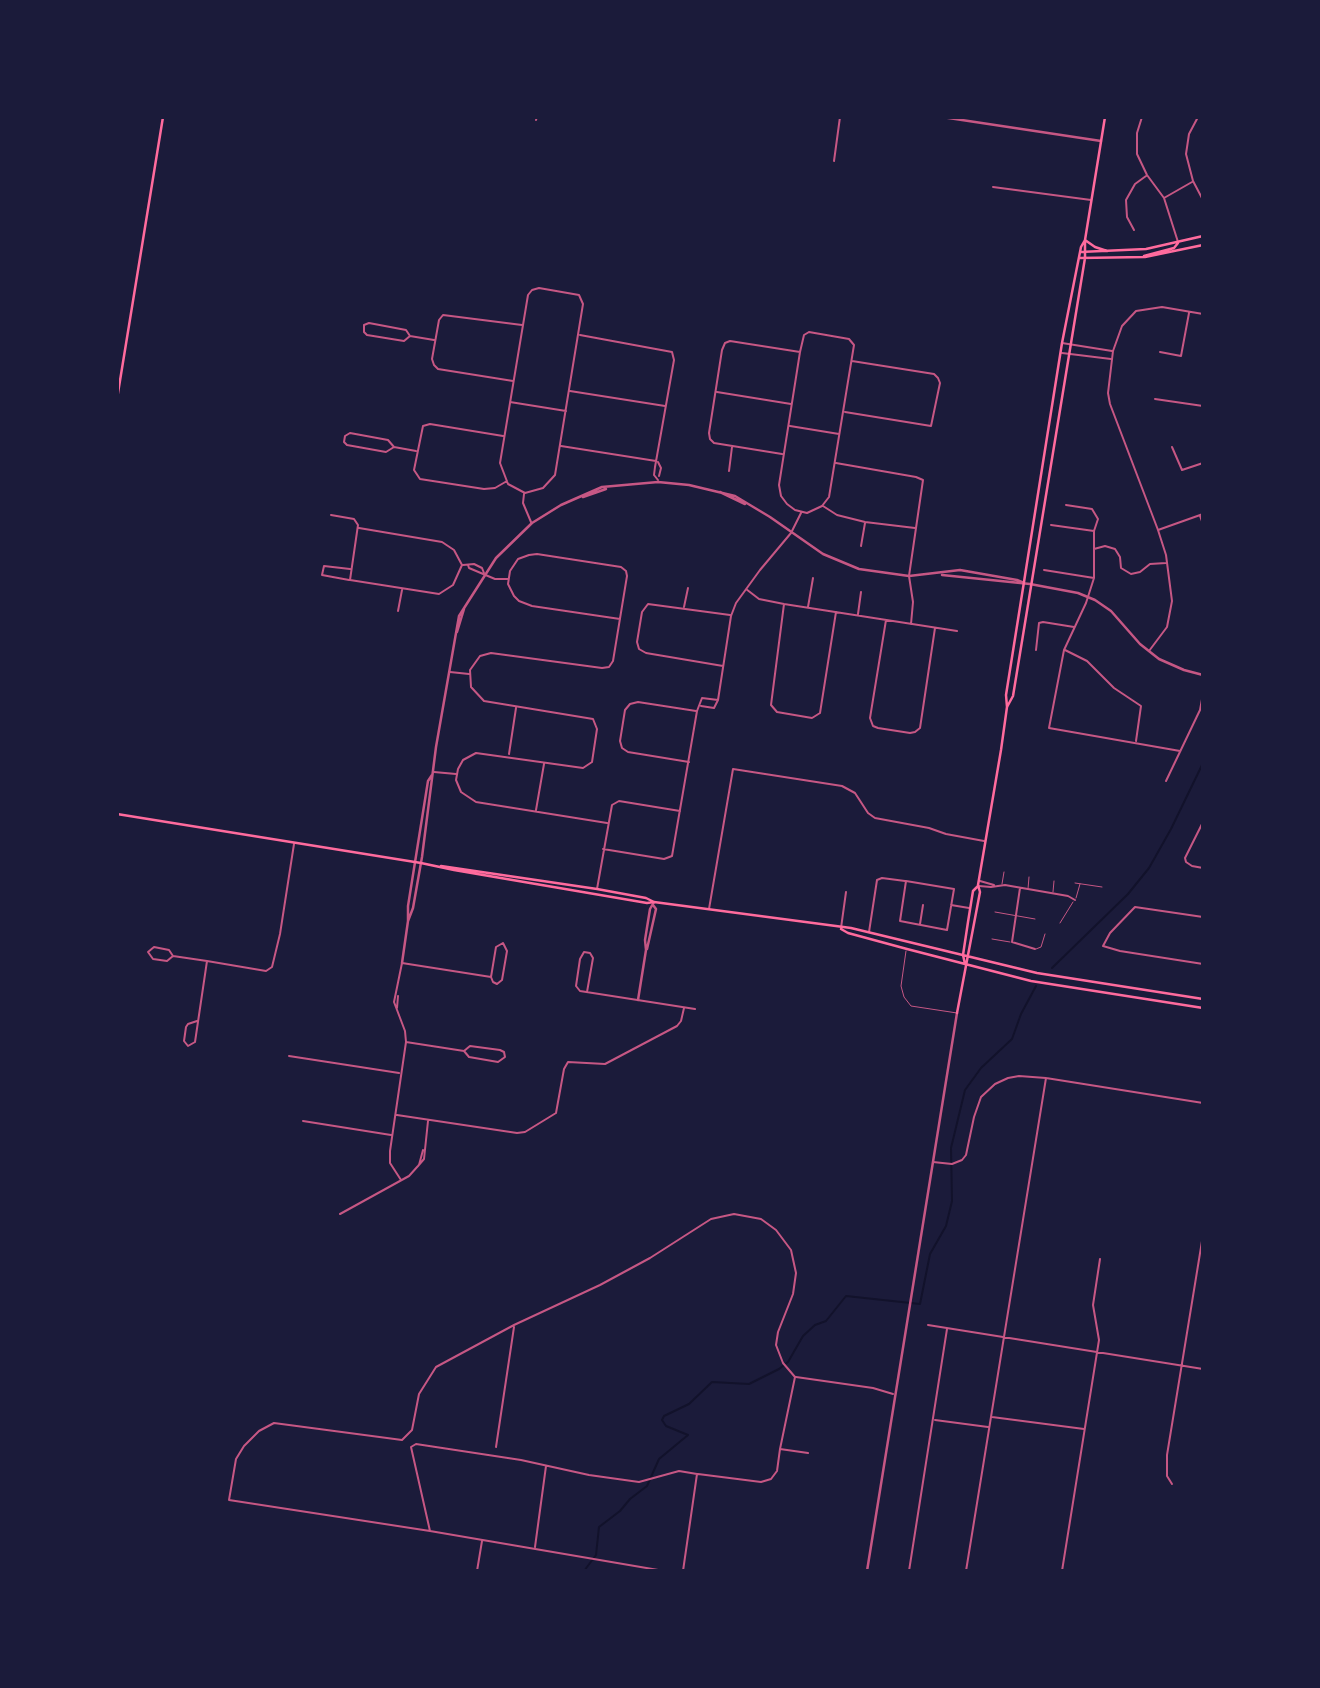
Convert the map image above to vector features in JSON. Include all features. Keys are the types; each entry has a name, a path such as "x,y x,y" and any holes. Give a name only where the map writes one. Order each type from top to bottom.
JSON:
{"main road":[{"path":"117,399 163,117"},
{"path":"1007,707 1013,696 1068,353 1086,258 1085,240 1105,117"},
{"path":"1080,252 1160,247 1203,236"},
{"path":"965,964 970,957 1007,707 1006,695 1062,343 1080,252 1085,240"},
{"path":"1085,240 1095,247 1111,252"},
{"path":"1143,257 1174,248 1178,243"},
{"path":"1079,258 1143,257 1203,245"},
{"path":"117,814 596,891 647,903 869,932 1057,976 1203,999"},
{"path":"957,1013 970,908 979,883"},
{"path":"841,929 1031,981 1203,1008"}],"street":[{"path":"834,161 840,117"},
{"path":"942,117 1101,141"},
{"path":"1142,117 1137,133 1137,154 1147,175 1164,198 1178,243"},
{"path":"1198,117 1186,146 1187,164 1203,200"},
{"path":"1134,230 1126,217 1126,200 1135,184 1147,175"},
{"path":"1164,198 1193,181"},
{"path":"993,187 1091,200"},
{"path":"538,288 581,297 583,304 579,335 555,475 543,488 525,493 508,484 500,463 523,326 528,295 532,290 538,288"},
{"path":"1149,652 1167,627 1172,601 1167,563 1158,530 1110,404 1108,393 1111,359 1116,336 1136,312 1162,307 1203,314"},
{"path":"1160,352 1181,356 1189,312"},
{"path":"514,381 438,369 433,365 432,359 439,320 443,315 523,326"},
{"path":"410,336 404,341 367,335 364,332 365,325 369,323 406,330 410,336 436,340"},
{"path":"814,332 852,341 854,345 829,497 822,506 813,511 801,512 790,507 781,496 779,485 800,352 804,335 814,332"},
{"path":"579,335 672,352 674,360 654,475 658,480"},
{"path":"783,455 714,443 710,439 722,350 725,343 730,341 800,352"},
{"path":"1062,343 1113,351"},
{"path":"1061,352 1111,359"},
{"path":"844,411 931,426 940,383 939,377 934,374 852,361"},
{"path":"570,391 666,406"},
{"path":"716,391 791,404"},
{"path":"1155,399 1203,406"},
{"path":"510,402 567,411"},
{"path":"504,436 430,424 423,426 414,470 420,479 484,489 495,488 507,481"},
{"path":"789,426 839,434"},
{"path":"394,447 386,452 347,445 344,442 345,436 350,433 388,440 394,447 417,451"},
{"path":"561,446 657,462 661,468 658,480"},
{"path":"729,471 733,446"},
{"path":"1172,447 1182,470 1203,463"},
{"path":"835,463 922,480 909,576 913,601 911,624"},
{"path":"408,921 421,863 456,626 484,574 513,540 532,523 561,505 609,488 658,480 735,496 816,550 841,563 869,571 909,576 960,570 1067,590 1088,597 1111,611 1149,652 1176,667 1203,675"},
{"path":"525,493 523,502 532,523"},
{"path":"1066,505 1092,509 1096,513 1098,519 1094,531 1094,579 1064,650 1049,728 1180,751"},
{"path":"822,506 837,515 865,522 916,528"},
{"path":"699,706 714,708 718,700 731,616 736,603 791,533 801,512"},
{"path":"1158,530 1201,514 1203,524"},
{"path":"331,515 354,519 359,528 350,580"},
{"path":"861,546 865,522"},
{"path":"1051,525 1094,531"},
{"path":"359,528 442,542 454,550 462,565"},
{"path":"1093,549 1105,546 1115,550 1120,556 1121,568 1131,574 1140,572 1150,564 1167,563"},
{"path":"607,823 470,800 461,792 456,780 463,760 476,753 583,768 590,765 597,724 590,718 491,703 479,698 471,687 470,674 476,661 491,653 610,667 620,619 626,571 621,567 529,555 514,563 508,579 514,596 524,604 620,619"},
{"path":"462,565 471,563 482,568 484,574"},
{"path":"351,569 324,566 322,575 439,594 453,585 462,565"},
{"path":"468,565 469,568 495,579 508,579"},
{"path":"1044,570 1094,579"},
{"path":"808,608 813,578"},
{"path":"684,608 688,588"},
{"path":"398,611 402,589"},
{"path":"745,589 760,599 784,604 957,631"},
{"path":"858,615 861,592"},
{"path":"723,666 646,653 639,649 642,612 645,606 653,604 731,616"},
{"path":"784,604 771,705 777,712 812,718 820,713 836,612"},
{"path":"886,620 870,718 875,727 899,732 912,733 920,728 936,628"},
{"path":"1036,650 1040,623 1075,627"},
{"path":"1064,650 1087,661 1114,688 1141,706 1136,742"},
{"path":"449,671 470,674"},
{"path":"1166,781 1200,710 1203,694"},
{"path":"603,849 664,859 674,854 697,711 702,698 718,700"},
{"path":"689,762 625,750 620,741 625,710 630,704 638,702 697,711"},
{"path":"509,756 516,707"},
{"path":"536,810 544,763"},
{"path":"709,910 733,769 842,786 855,793 868,813 875,818 986,842"},
{"path":"433,772 457,774"},
{"path":"401,1180 390,1163 406,1042 405,1031 394,1003 428,781 433,772"},
{"path":"596,891 609,809 619,801 681,811"},
{"path":"1203,822 1185,858 1192,866 1203,868"},
{"path":"173,956 167,961 160,960 150,958 148,952 154,947 169,950 173,956 265,971 270,969 275,961 294,843"},
{"path":"869,932 877,880 882,878 906,881 954,889 947,930 900,921 906,881"},
{"path":"979,883 1020,887 1075,900"},
{"path":"1020,887 1012,942 1035,949"},
{"path":"841,929 846,892"},
{"path":"638,1000 650,909 654,904"},
{"path":"920,925 923,905"},
{"path":"951,905 970,908"},
{"path":"1203,917 1135,907 1110,933 1103,946 1203,964"},
{"path":"402,963 491,977 495,983 502,980 507,949 503,943 496,947 491,977"},
{"path":"587,992 593,958 587,952 580,958 576,986 580,991 695,1009"},
{"path":"197,1021 186,1027 184,1041 188,1046 195,1042 206,961"},
{"path":"395,1115 517,1133 526,1132 556,1113 564,1069 568,1062 573,1060 605,1064 677,1026 684,1008"},
{"path":"867,1571 957,1013"},
{"path":"406,1042 464,1051 470,1046 500,1050 505,1057 500,1062 478,1059 466,1056 464,1051"},
{"path":"289,1056 400,1073"},
{"path":"933,1162 952,1164 962,1160 966,1155 977,1106 986,1091 995,1084 1019,1076 1203,1102"},
{"path":"967,1571 1046,1078"},
{"path":"340,1214 401,1180 418,1166 424,1159 428,1120"},
{"path":"303,1121 392,1135"},
{"path":"664,1571 482,1539 229,1500 236,1459 259,1431 274,1423 402,1440 412,1430 419,1394 436,1367 514,1325 600,1285 650,1258 711,1219 734,1214 761,1219 776,1230 791,1250 796,1273 793,1294 778,1332 776,1345 789,1372 795,1377 873,1388 895,1395"},
{"path":"1172,1483 1167,1476 1167,1455 1203,1235"},
{"path":"1062,1571 1099,1340 1093,1305 1100,1259"},
{"path":"496,1447 514,1325"},
{"path":"928,1325 1203,1369"},
{"path":"909,1571 947,1328"},
{"path":"430,1531 411,1447 413,1445 639,1482 679,1471 761,1482 771,1479 777,1471 795,1377"},
{"path":"991,1417 1085,1429"},
{"path":"933,1419 989,1427"},
{"path":"780,1449 808,1453"},
{"path":"535,1548 547,1465"},
{"path":"683,1571 697,1474"},
{"path":"477,1571 482,1539"}],"lane":[{"path":"1002,885 1004,872"},
{"path":"1028,889 1029,877"},
{"path":"1052,893 1055,881"},
{"path":"1075,883 1102,887"},
{"path":"1060,923 1075,900 1080,884"},
{"path":"995,912 1035,919"},
{"path":"1035,949 1041,947 1045,934"},
{"path":"992,939 1012,942"},
{"path":"907,949 901,986 904,998 911,1006 957,1013"}],"waterway":[{"path":"1052,968 1128,894 1149,868 1203,763"},
{"path":"584,1571 596,1555 599,1527 647,1486 659,1459 688,1435 666,1426 662,1420 664,1416 689,1404 712,1382 749,1384 779,1369 788,1362 803,1336 815,1325 826,1321 846,1296 920,1304 930,1254 946,1226 952,1201 951,1148 965,1090 981,1068 1012,1039 1021,1014 1036,986"}]}
